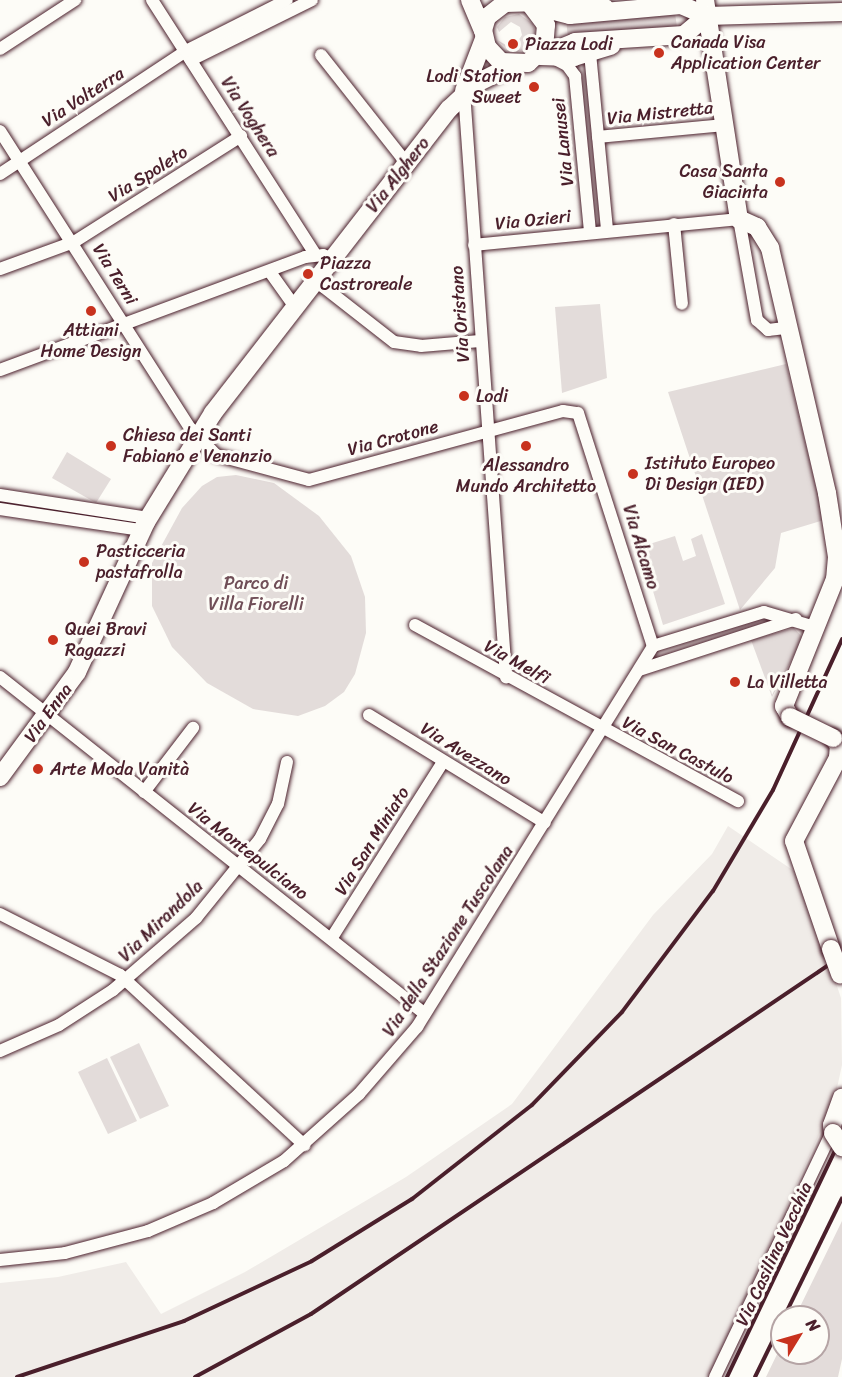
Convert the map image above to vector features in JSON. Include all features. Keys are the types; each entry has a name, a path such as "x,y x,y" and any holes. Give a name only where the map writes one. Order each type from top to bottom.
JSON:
{"main road":[{"path":"470,0 483,35 496,58 513,65 623,41 684,34 706,8"},
{"path":"487,0 522,3 552,13 577,7 613,10 681,5 706,8 842,12"},
{"path":"483,35 490,14 522,3"},
{"path":"522,3 543,18 547,31 545,58"},
{"path":"706,8 726,124 739,219 757,227 766,238 785,328 824,483 837,557 835,579 784,706 790,717 833,738 839,745 838,758 794,841 841,978"},
{"name":"Via Alghero","path":"325,257 407,164 464,92 483,35"},
{"name":"Via Alghero","path":"464,92 513,65"},
{"path":"295,307 315,281 325,257"},
{"name":"Via Enna","path":"0,777 48,715 91,646 145,524 197,438 295,307"},
{"name":"Via Casilina Vecchia","path":"836,1137 842,1098"}],"street":[{"path":"0,49 75,0"},
{"name":"Via Voghera","path":"152,0 241,136 325,257"},
{"path":"188,56 287,0"},
{"path":"188,56 312,0"},
{"name":"Via Lanusei","path":"584,50 598,137 598,232"},
{"name":"Via Volterra","path":"0,174 188,56"},
{"path":"321,56 407,164"},
{"name":"Via Lanusei","path":"545,58 567,64 574,76 598,232"},
{"name":"Via Oristano","path":"464,92 486,432 506,677"},
{"name":"Via Mistretta","path":"598,137 726,124"},
{"name":"Via Terni","path":"0,130 74,242 197,438 207,450 225,459 309,480"},
{"name":"Via Spoleto","path":"0,268 74,242 241,136"},
{"path":"739,219 757,320 768,330 785,328"},
{"name":"Via Ozieri","path":"474,245 739,219"},
{"path":"674,224 681,304"},
{"path":"0,370 270,272 325,257"},
{"path":"270,272 295,307"},
{"path":"315,281 394,342 421,346 480,341"},
{"name":"Via Alcamo","path":"486,432 567,410 580,415 653,646"},
{"name":"Via Crotone","path":"309,480 486,432"},
{"path":"0,495 145,524"},
{"path":"0,509 145,524"},
{"path":"653,646 764,612 796,619 815,627"},
{"path":"639,670 796,619"},
{"name":"Via Melfi","path":"415,625 602,730"},
{"name":"Via della Stazione Tuscolana","path":"0,1260 65,1253 163,1226 255,1180 303,1145 372,1082 425,1014 545,824 653,646"},
{"name":"Via Montepulciano","path":"0,677 425,1014"},
{"name":"Via Avezzano","path":"369,715 545,824"},
{"path":"144,792 193,728"},
{"name":"Via San Castulo","path":"602,730 738,801"},
{"name":"Via Mirandola","path":"0,1051 58,1024 127,980 196,918 238,867 273,815 287,762"},
{"name":"Via San Miniato","path":"332,939 443,762"},
{"path":"0,914 127,980 303,1145"},
{"name":"Via Casilina Vecchia","path":"715,1377 836,1137"}],"shaded area":[{"path":"728,826 800,875 841,998 842,1065 834,1102 709,1377 0,1377 0,1283 58,1277 126,1262 161,1314 245,1272 406,1177 512,1104 653,915 712,854"}],"green space":[{"path":"675,13 677,27 568,38 566,19"},
{"path":"519,14 533,24 536,37 526,50 511,52 497,40 508,46 516,44 522,35 520,27 511,22 499,32 497,27 505,17"},
{"path":"600,304 607,378 562,393 555,307"},
{"path":"786,364 824,520 781,533 775,568 740,610 668,392"},
{"path":"67,452 111,479 96,503 52,478"},
{"name":"Parco di Villa Fiorelli","path":"236,475 274,483 319,516 351,556 365,597 366,633 355,674 344,692 325,706 298,716 253,709 207,683 172,647 152,606 152,563 182,508 202,486 217,477"},
{"path":"702,534 725,604 663,625 640,547 675,536 683,561 696,556 691,539"},
{"path":"794,628 803,638 772,697 751,640"},
{"path":"139,1043 169,1106 140,1119 110,1057"},
{"path":"107,1058 137,1121 108,1134 78,1072"},
{"path":"842,1221 842,1359 838,1377 766,1377 772,1365 830,1365 830,1305 801,1305"}],"railway":[{"path":"17,1377 184,1321 312,1261 412,1199 532,1105 622,1012 713,891 773,790 842,639"},
{"path":"195,1377 311,1314 842,956"},
{"path":"727,1377 842,1136"},
{"path":"790,1305 842,1198"},
{"path":"755,1377 770,1346"}],"place":[{"name":"Piazza Lodi","path":"513,44"},
{"name":"Canada Visa Application Center","path":"659,53"},
{"name":"Lodi Station Sweet","path":"534,87"},
{"name":"Casa Santa Giacinta","path":"780,182"},
{"name":"Piazza Castroreale","path":"308,274"},
{"name":"Attiani Home Design","path":"91,311"},
{"name":"Lodi","path":"464,396"},
{"name":"Chiesa dei Santi Fabiano e Venanzio","path":"111,446"},
{"name":"Alessandro Mundo Architetto","path":"526,446"},
{"name":"Istituto Europeo Di Design (IED)","path":"633,474"},
{"name":"Pasticceria pastafrolla","path":"84,562"},
{"name":"Quei Bravi Ragazzi","path":"53,640"},
{"name":"La Villetta","path":"735,682"},
{"name":"Arte Moda Vanità","path":"38,769"}]}
